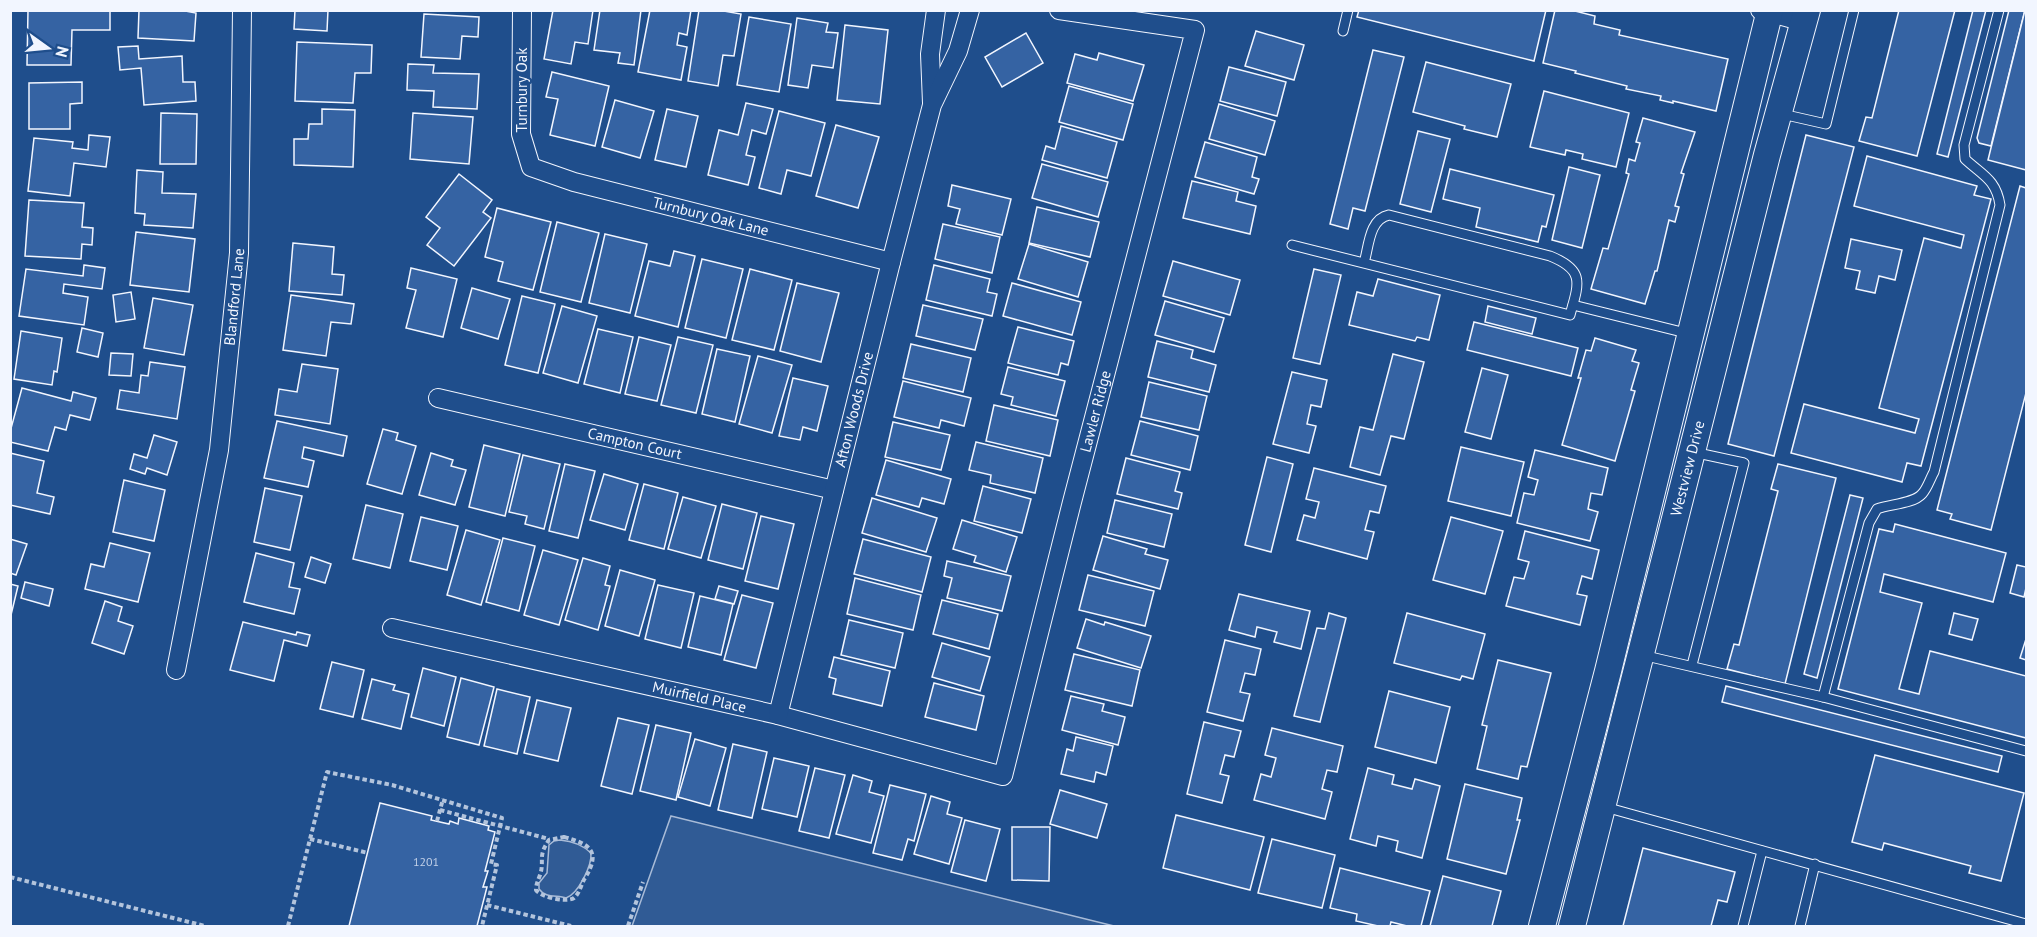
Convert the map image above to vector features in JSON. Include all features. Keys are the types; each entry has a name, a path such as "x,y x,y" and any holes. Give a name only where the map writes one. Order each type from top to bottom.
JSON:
{"main road":[{"name":"Westview Drive","path":"1572,927 1693,452 1700,347 1766,11"},
{"name":"Westview Drive","path":"1542,927 1608,671 1700,347 1779,113 1806,16"},
{"path":"1608,671 1638,667"}],"street":[{"name":"Blandford Lane","path":"176,670 219,450 239,253 242,10"},
{"name":"Turnbury Oak","path":"522,10 521,134 531,167"},
{"name":"Afton Woods Drive","path":"932,105 930,54 936,10"},
{"name":"Afton Woods Drive","path":"778,716 932,105 958,51 970,10"},
{"name":"Lawler Ridge","path":"1003,776 1195,30 1059,10"},
{"path":"1766,11 1806,16"},
{"name":"Turnbury Oak Lane","path":"531,167 574,182 891,262"},
{"name":"Campton Court","path":"438,398 834,490"},
{"name":"Muirfield Place","path":"392,628 778,716 1003,776"}],"lane":[{"path":"1343,31 1348,10"},
{"path":"1779,113 1826,124 1854,10"},
{"path":"1822,697 1869,523 1877,509 1893,503 1909,502 1922,494 1934,472 2000,205 1993,183 1965,159 1964,145 1999,10"},
{"path":"1292,245 1570,315 1578,286 1573,271 1566,262 1389,215 1380,217 1375,223 1364,263"},
{"path":"1573,305 1700,347"},
{"path":"1692,666 1744,463 1693,452"},
{"path":"1638,667 1692,666 1822,697 2026,751"},
{"path":"1602,807 1815,864 2013,923 2026,924"},
{"path":"1743,927 1762,850"},
{"path":"1799,926 1815,864"}],"path":[{"path":"288,927 327,772 392,785 502,818 491,864 497,865 482,927"},
{"path":"437,821 443,799"},
{"path":"440,810 549,840 559,837 572,839 588,847 592,852 593,862 590,871 570,900 543,897 536,890 541,873 541,857 549,840"},
{"path":"310,839 368,854"},
{"path":"10,877 205,927"},
{"path":"628,927 643,882"},
{"path":"487,905 571,927"}],"shaded area":[{"path":"671,816 1114,926 632,926"},
{"path":"560,840 577,844 591,853 583,879 575,891 566,898 548,895 539,889 539,883 547,873 549,845"}],"building":[{"path":"28,10 110,11 110,30 72,30 71,65 27,65"},
{"path":"139,10 180,10 196,13 194,41 138,38"},
{"path":"295,10 328,10 327,31 294,29"},
{"path":"553,10 593,10 588,44 575,42 571,64 544,59"},
{"path":"600,10 641,10 634,65 618,63 620,53 594,50"},
{"path":"650,10 691,10 687,35 679,33 677,45 687,47 681,80 638,72"},
{"path":"699,10 718,10 741,14 734,56 723,55 718,86 688,81"},
{"path":"1359,10 1546,10 1534,61 1357,17"},
{"path":"1555,10 1571,10 1595,16 1594,24 1620,30 1619,35 1728,59 1716,111 1660,100 1661,96 1626,89 1627,86 1543,63"},
{"path":"1899,10 1955,10 1917,156 1859,141 1866,117 1872,118"},
{"path":"1973,10 1986,10 1948,157 1937,154"},
{"path":"2009,10 2025,10 1991,146 1979,143 1977,138"},
{"path":"2026,10 2026,170 1988,160"},
{"path":"424,14 479,17 478,37 462,36 460,59 421,57"},
{"path":"749,17 791,24 779,92 737,85"},
{"path":"797,18 828,23 826,32 838,33 833,68 812,65 808,88 788,85"},
{"path":"845,25 888,30 880,104 837,100"},
{"path":"1256,31 1304,45 1294,80 1245,66"},
{"path":"1026,33 1043,63 1002,87 985,57"},
{"path":"297,42 372,45 371,73 355,73 353,103 295,101"},
{"path":"138,46 139,59 182,56 183,82 195,82 196,101 144,105 141,68 120,70 118,47"},
{"path":"1373,50 1404,57 1365,211 1353,208 1348,229 1330,224"},
{"path":"1099,53 1144,65 1133,101 1067,83 1075,54 1097,60"},
{"path":"1426,62 1511,84 1497,137 1413,112"},
{"path":"408,64 434,65 433,73 479,74 477,109 433,107 434,91 407,90"},
{"path":"1229,67 1286,82 1277,116 1220,101"},
{"path":"552,72 609,86 595,146 550,135 558,99 546,97"},
{"path":"82,82 82,103 70,104 70,129 29,129 29,83"},
{"path":"1069,86 1133,104 1123,140 1059,122"},
{"path":"1544,91 1629,113 1616,167 1582,159 1583,154 1566,150 1565,155 1530,147"},
{"path":"615,100 654,111 640,158 602,147"},
{"path":"746,103 773,109 766,134 752,130 746,155 755,157 748,185 708,175 719,130 738,135"},
{"path":"1219,104 1275,121 1265,155 1209,139"},
{"path":"322,109 355,110 353,167 294,165 294,139 308,139 309,124 322,124"},
{"path":"667,109 698,116 686,167 655,160"},
{"path":"779,111 825,123 811,176 787,170 781,194 759,188"},
{"path":"161,113 197,114 196,164 160,164"},
{"path":"413,113 473,117 469,164 410,159"},
{"path":"1643,118 1695,132 1681,173 1684,174 1675,206 1679,207 1675,222 1669,220 1657,271 1655,271 1645,304 1591,289 1603,248 1608,249 1629,174 1626,173 1629,159 1635,161 1640,143 1636,142"},
{"path":"836,125 879,137 858,208 816,196"},
{"path":"1061,126 1117,142 1107,178 1042,160 1046,146 1055,149"},
{"path":"1418,131 1450,139 1431,212 1400,204"},
{"path":"89,135 110,137 106,167 74,163 70,196 28,191 34,138 73,142 72,148 88,150"},
{"path":"1806,135 1854,147 1774,456 1728,444"},
{"path":"1205,142 1257,157 1252,177 1259,179 1254,194 1195,177"},
{"path":"1867,156 1977,186 1974,195 1991,199 1921,466 1907,463 1902,482 1791,453 1804,404 1915,433 1919,419 1879,408 1924,238 1961,248 1964,235 1854,206"},
{"path":"1042,164 1108,182 1098,217 1032,198"},
{"path":"1569,167 1600,175 1582,248 1552,240"},
{"path":"1450,169 1554,195 1546,227 1542,226 1538,242 1476,227 1480,208 1443,199"},
{"path":"137,170 163,172 162,193 196,194 193,228 144,225 145,214 135,213"},
{"path":"459,174 492,200 483,212 491,218 454,266 427,245 440,228 426,217"},
{"path":"1192,181 1238,192 1236,201 1256,206 1250,234 1183,218"},
{"path":"952,185 1011,199 1002,235 956,224 960,209 948,206"},
{"path":"2020,186 2026,188 2026,393 1991,530 1950,519 1952,514 1937,510"},
{"path":"29,200 84,203 82,227 93,228 92,245 82,244 81,259 25,256"},
{"path":"1037,207 1099,222 1090,257 1029,243"},
{"path":"497,208 551,222 533,290 498,281 503,262 485,257"},
{"path":"557,222 599,233 581,302 540,292"},
{"path":"943,224 1000,237 992,273 935,259"},
{"path":"136,232 195,239 189,292 130,285"},
{"path":"605,234 647,244 630,313 589,303"},
{"path":"1851,239 1902,250 1895,280 1879,276 1875,293 1856,289 1860,271 1845,268"},
{"path":"293,243 334,247 332,274 344,275 342,295 289,291"},
{"path":"1029,244 1088,262 1078,297 1018,279"},
{"path":"674,251 695,256 678,327 635,316 649,261 670,266"},
{"path":"702,259 743,269 726,338 685,328"},
{"path":"1173,261 1240,280 1230,315 1163,296"},
{"path":"84,265 105,268 102,289 64,284 63,293 88,297 84,325 19,316 26,269 83,276"},
{"path":"934,265 990,279 987,292 997,294 992,316 926,300"},
{"path":"411,268 457,279 443,337 406,328 416,290 407,288"},
{"path":"750,269 792,280 774,350 732,340"},
{"path":"1314,269 1341,275 1320,364 1293,358"},
{"path":"1378,279 1440,295 1429,340 1417,337 1415,341 1349,325 1357,292 1373,296"},
{"path":"797,283 839,293 821,362 780,351"},
{"path":"1012,283 1081,302 1072,335 1003,316"},
{"path":"472,288 510,299 498,339 461,328"},
{"path":"131,292 135,319 116,322 113,295"},
{"path":"291,295 354,304 351,324 331,322 326,356 283,350"},
{"path":"522,296 555,304 538,373 505,365"},
{"path":"153,298 193,305 184,355 144,348"},
{"path":"1165,301 1224,318 1214,352 1155,335"},
{"path":"923,305 983,319 975,350 916,336"},
{"path":"562,306 597,316 578,383 543,373"},
{"path":"1488,306 1536,318 1532,334 1485,322"},
{"path":"1474,322 1578,348 1571,376 1467,350"},
{"path":"1018,327 1074,341 1068,365 1061,363 1058,375 1008,363"},
{"path":"82,328 103,333 98,357 77,352"},
{"path":"598,329 633,337 620,393 584,384"},
{"path":"21,331 62,338 57,372 54,371 52,385 14,379"},
{"path":"639,337 671,345 657,401 625,394"},
{"path":"678,337 713,345 696,413 661,405"},
{"path":"1595,338 1636,350 1632,361 1639,363 1631,390 1635,391 1615,461 1562,445 1581,378 1578,378 1586,350 1591,351"},
{"path":"1157,341 1193,350 1191,358 1216,365 1209,392 1148,377"},
{"path":"911,344 971,358 963,392 903,378"},
{"path":"717,349 750,356 735,422 702,414"},
{"path":"111,353 133,354 131,376 109,375"},
{"path":"1393,354 1424,362 1404,439 1391,436 1380,475 1350,467 1360,427 1373,430"},
{"path":"758,356 792,365 772,433 739,424"},
{"path":"150,362 185,367 177,419 117,409 120,390 139,393 141,375 148,376"},
{"path":"302,364 338,369 330,424 275,415 279,389 297,392"},
{"path":"1008,367 1065,381 1056,416 1011,405 1013,397 1001,394"},
{"path":"1482,368 1508,375 1491,439 1465,432"},
{"path":"1292,372 1327,380 1321,407 1311,405 1307,424 1316,426 1309,453 1273,444"},
{"path":"793,378 828,386 817,431 803,427 800,440 779,436"},
{"path":"903,381 971,398 964,426 941,420 939,428 894,417"},
{"path":"1149,382 1207,396 1199,430 1141,417"},
{"path":"22,388 71,401 73,392 96,398 90,420 70,415 66,430 55,427 48,451 10,442 10,432"},
{"path":"994,405 1058,420 1050,456 986,441"},
{"path":"277,421 347,436 343,456 304,447 302,458 314,461 308,487 264,478"},
{"path":"1140,421 1198,436 1190,470 1131,455"},
{"path":"893,422 950,435 941,470 885,457"},
{"path":"383,429 398,433 396,440 416,446 402,494 367,484"},
{"path":"154,435 177,442 167,475 147,468 145,474 130,469 134,454 147,458"},
{"path":"976,442 1043,458 1035,493 990,483 991,475 969,470"},
{"path":"484,445 520,454 505,516 469,507"},
{"path":"1461,447 1524,462 1511,516 1448,501"},
{"path":"1535,450 1608,468 1602,495 1591,493 1588,509 1598,512 1590,541 1517,523 1524,493 1534,495 1538,480 1528,477"},
{"path":"10,453 44,461 37,493 54,497 50,514 10,505"},
{"path":"431,453 453,460 451,466 466,470 455,505 419,495"},
{"path":"523,455 560,464 544,529 525,524 527,516 509,512"},
{"path":"1267,457 1293,464 1271,552 1245,545"},
{"path":"1126,458 1180,472 1175,491 1182,493 1178,509 1117,494"},
{"path":"886,460 951,479 944,504 922,498 919,507 876,495"},
{"path":"565,464 595,471 578,538 549,531"},
{"path":"1778,464 1836,478 1785,684 1727,669 1734,644 1739,645 1778,491 1771,489"},
{"path":"1314,468 1386,486 1379,513 1370,511 1365,530 1374,532 1367,559 1297,540 1304,515 1315,518 1319,502 1306,499"},
{"path":"604,474 638,484 625,530 590,520"},
{"path":"124,480 165,490 154,541 113,532"},
{"path":"644,484 678,493 664,549 629,540"},
{"path":"983,486 1031,499 1022,533 974,521"},
{"path":"265,488 302,496 290,550 254,542"},
{"path":"1850,495 1863,498 1817,678 1804,674"},
{"path":"683,497 716,506 701,558 668,549"},
{"path":"872,498 937,518 926,552 862,533"},
{"path":"1115,500 1172,514 1164,547 1107,533"},
{"path":"722,504 757,513 743,569 708,560"},
{"path":"366,505 403,514 390,568 353,559"},
{"path":"761,516 794,524 778,589 745,581"},
{"path":"421,517 458,526 447,570 410,561"},
{"path":"1451,517 1503,531 1485,594 1433,580"},
{"path":"962,520 1017,537 1006,572 974,562 976,556 953,549"},
{"path":"1895,524 2006,553 1993,602 1884,574 1880,592 1922,603 1899,689 1919,694 1930,651 2026,676 2026,738 1838,689 1879,529 1893,532"},
{"path":"466,530 500,540 481,605 447,595"},
{"path":"1525,531 1599,550 1592,579 1582,576 1577,594 1587,596 1580,625 1506,606 1514,577 1524,579 1529,562 1518,559"},
{"path":"1103,536 1147,549 1145,554 1168,560 1160,589 1093,570"},
{"path":"503,538 535,546 519,611 486,602"},
{"path":"10,539 27,544 16,575 10,573"},
{"path":"863,539 931,557 922,592 854,574"},
{"path":"110,543 150,553 138,602 85,589 91,564 104,567"},
{"path":"543,550 578,560 559,625 524,615"},
{"path":"256,553 294,563 289,587 300,589 294,614 244,602"},
{"path":"311,557 331,564 325,583 305,577"},
{"path":"583,558 610,566 605,585 610,586 598,630 565,620"},
{"path":"947,561 1011,576 1002,611 947,598 952,578 944,576"},
{"path":"2017,565 2026,567 2024,597 2010,593"},
{"path":"620,570 655,580 639,636 605,626"},
{"path":"1088,575 1154,591 1145,626 1079,610"},
{"path":"855,578 921,595 913,630 847,614"},
{"path":"25,582 53,589 49,606 21,598"},
{"path":"10,584 18,586 11,615 10,615"},
{"path":"658,585 694,593 681,648 645,639"},
{"path":"719,586 738,591 734,604 715,599"},
{"path":"1239,594 1310,611 1301,649 1274,642 1277,632 1257,627 1255,637 1229,630"},
{"path":"742,595 773,603 756,668 724,660"},
{"path":"700,596 733,604 721,655 688,647"},
{"path":"942,600 998,614 989,649 933,634"},
{"path":"105,601 122,607 118,621 133,626 124,654 92,643"},
{"path":"1329,613 1346,618 1320,722 1294,716 1317,628 1325,629"},
{"path":"1407,613 1485,634 1473,679 1462,676 1460,680 1394,663"},
{"path":"1954,613 1978,619 1972,640 1949,634"},
{"path":"1086,619 1104,625 1105,622 1151,636 1141,668 1077,648"},
{"path":"849,620 903,633 895,668 841,655"},
{"path":"243,622 296,635 297,632 310,635 307,646 284,640 274,681 230,670"},
{"path":"2026,639 2026,660 2020,658"},
{"path":"1225,640 1261,649 1255,675 1245,673 1240,692 1250,694 1243,721 1207,712"},
{"path":"942,643 990,657 980,691 932,677"},
{"path":"1074,654 1140,670 1132,706 1065,690"},
{"path":"834,657 890,671 882,706 833,694 836,679 829,677"},
{"path":"1498,660 1551,673 1527,767 1521,766 1518,779 1477,769 1487,726 1482,725"},
{"path":"332,662 364,670 353,717 320,709"},
{"path":"423,668 456,677 444,726 411,717"},
{"path":"461,678 494,687 479,745 447,737"},
{"path":"372,679 395,685 393,690 409,694 401,729 362,719"},
{"path":"934,683 984,696 976,730 925,717"},
{"path":"1726,686 2002,756 1998,772 1722,702"},
{"path":"497,689 530,697 517,754 484,746"},
{"path":"1389,691 1450,707 1436,763 1375,747"},
{"path":"1071,696 1104,704 1102,711 1125,717 1118,745 1062,730"},
{"path":"537,700 571,708 558,761 524,753"},
{"path":"618,718 649,725 632,794 601,786"},
{"path":"1204,722 1241,731 1234,757 1225,755 1220,774 1229,776 1222,803 1187,794"},
{"path":"656,725 691,733 676,800 640,791"},
{"path":"1272,728 1343,746 1337,772 1327,770 1322,789 1332,792 1325,819 1254,800 1261,774 1271,777 1276,758 1265,755"},
{"path":"1076,737 1113,746 1106,775 1096,772 1094,782 1061,774 1067,749 1073,751"},
{"path":"695,739 726,748 710,806 678,797"},
{"path":"733,744 767,752 752,818 718,810"},
{"path":"1875,755 2024,793 2001,881 1969,873 1971,866 1884,843 1882,850 1852,842"},
{"path":"774,758 809,766 797,817 762,809"},
{"path":"815,768 845,775 829,838 799,831"},
{"path":"1368,768 1394,775 1392,784 1412,789 1415,779 1440,786 1422,858 1396,851 1398,841 1378,836 1376,846 1350,839"},
{"path":"853,775 872,781 869,792 884,796 871,843 836,834"},
{"path":"1465,784 1522,798 1517,820 1520,820 1506,874 1447,859"},
{"path":"890,785 926,794 914,841 908,839 902,860 873,853"},
{"path":"1060,790 1107,804 1097,838 1050,824"},
{"path":"931,796 950,802 947,814 962,818 949,864 914,854"},
{"path":"380,803 432,816 431,820 449,824 450,821 458,824 459,818 489,826 488,830 495,832 485,871 488,871 483,887 487,887 477,926 349,926"},
{"path":"1176,815 1264,837 1250,890 1163,868"},
{"path":"965,820 1000,829 986,881 951,872"},
{"path":"1012,827 1050,827 1049,881 1012,880"},
{"path":"1272,839 1335,855 1322,908 1258,893"},
{"path":"1643,848 1735,872 1727,902 1718,900 1711,926 1623,926"},
{"path":"1340,868 1430,891 1421,926 1407,926 1391,922 1390,926 1378,926 1356,921 1357,914 1330,908"},
{"path":"1443,876 1501,891 1492,926 1430,926"}]}
